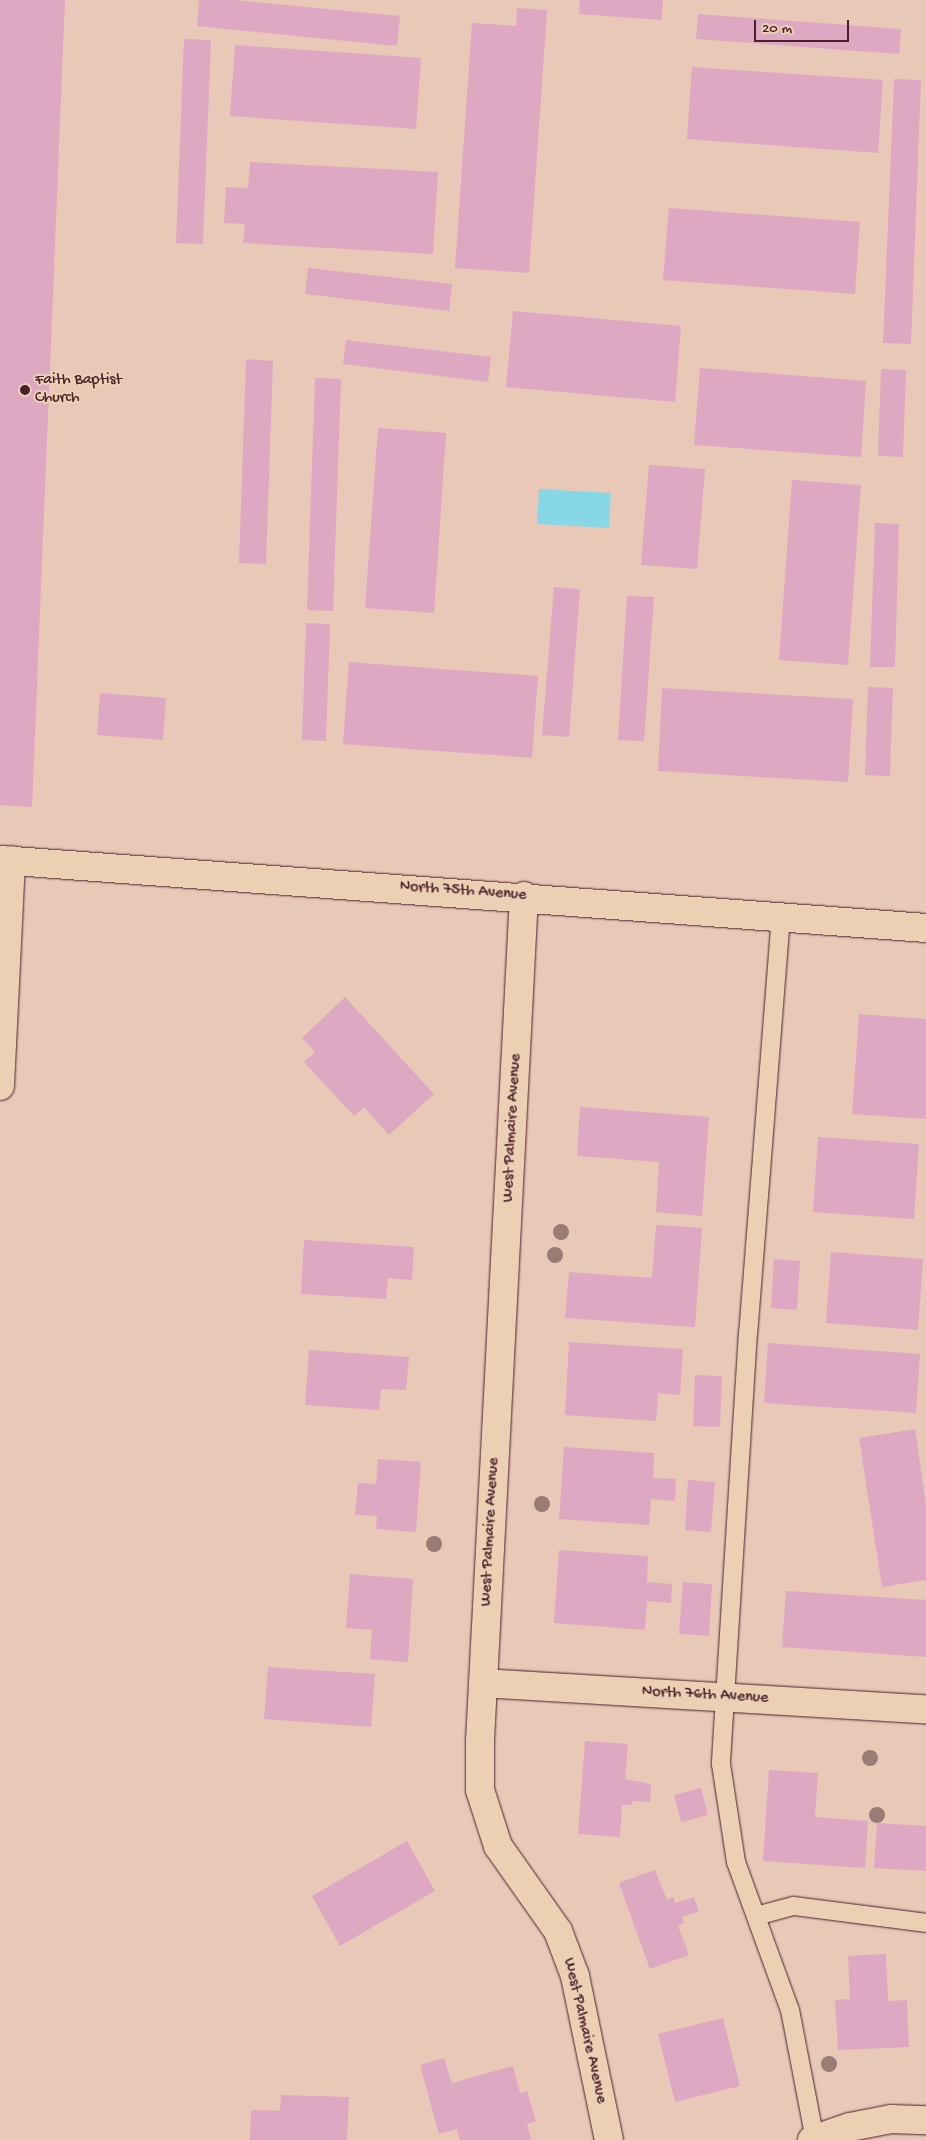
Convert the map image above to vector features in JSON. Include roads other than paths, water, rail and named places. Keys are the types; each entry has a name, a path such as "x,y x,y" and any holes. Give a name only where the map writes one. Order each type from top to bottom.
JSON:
{"street":[{"name":"North 75th Avenue","path":"6,860 524,896 926,928"},
{"path":"0,1086 6,860"},
{"name":"West Palmaire Avenue","path":"524,896 483,1682 480,1790 498,1846 558,1930 574,1976 609,2140"},
{"name":"North 76th Avenue","path":"483,1682 926,1709"},
{"path":"814,2140 850,2127 892,2119 926,2120"}],"lane":[{"path":"781,916 748,1332 720,1764 736,1862 790,2010 814,2140"},
{"path":"756,1916 794,1906 926,1924"}],"water":[{"path":"539,489 611,493 609,528 537,524"}],"place":[{"name":"Faith Baptist Church","path":"25,390"}]}
